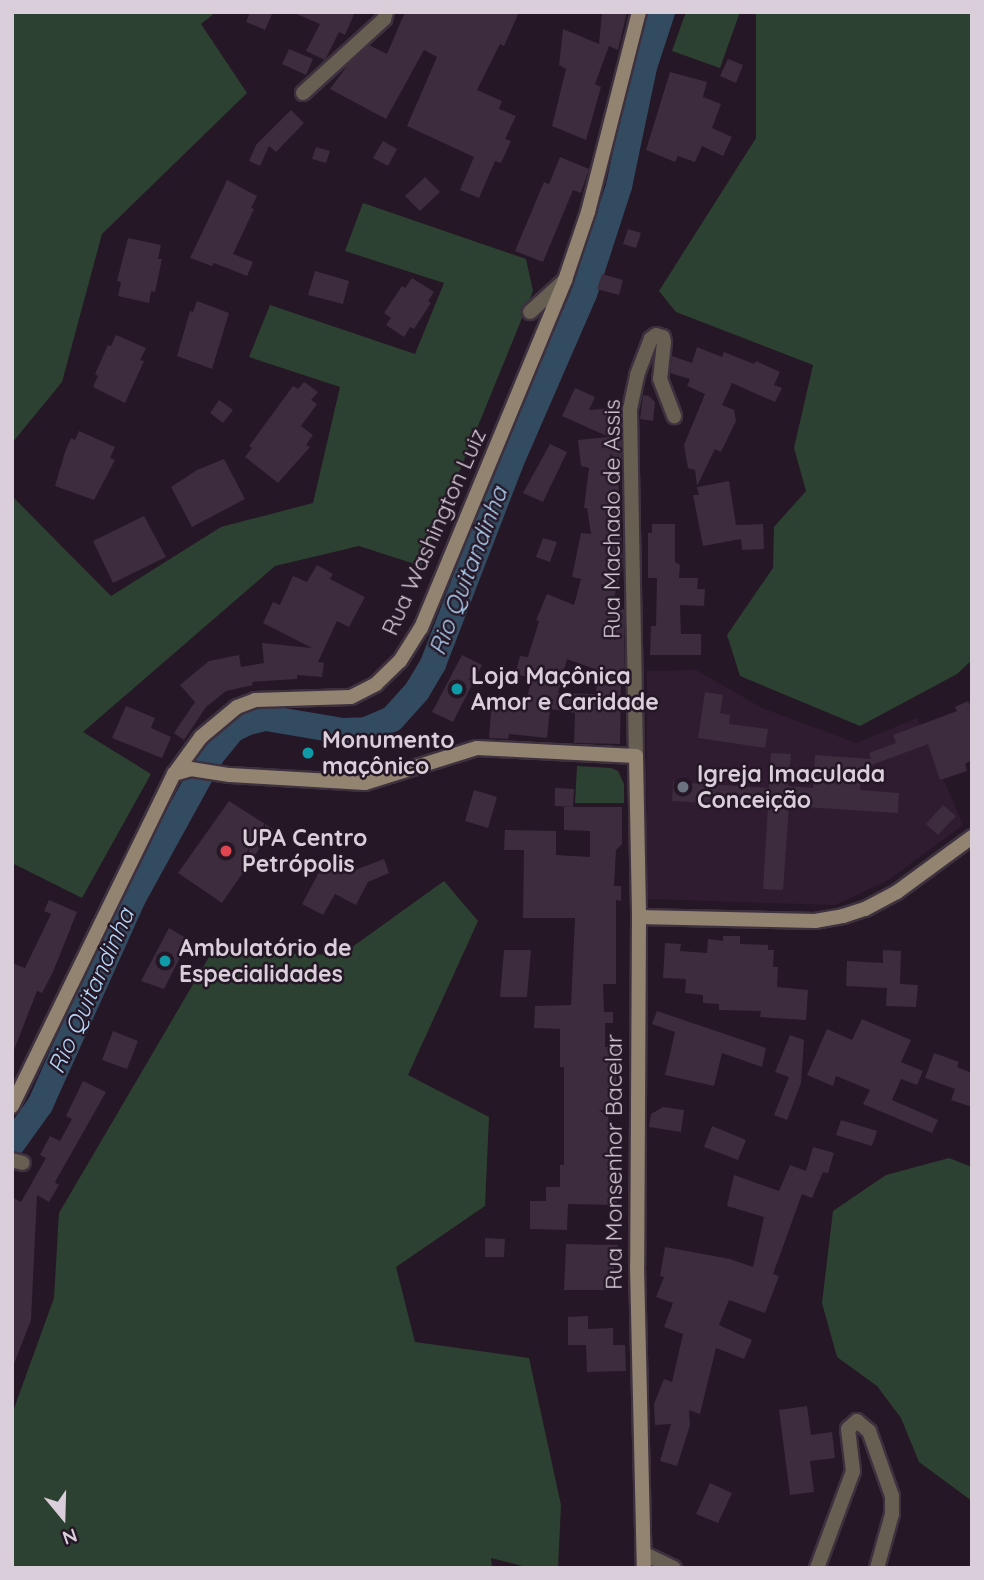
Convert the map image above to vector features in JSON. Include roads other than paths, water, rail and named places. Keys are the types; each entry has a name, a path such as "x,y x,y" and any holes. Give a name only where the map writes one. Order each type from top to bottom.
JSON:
{"main road":[{"name":"Rua Washington Luiz","path":"12,1106 174,774 201,737 237,707 255,700 281,697 319,700 351,697 376,684 400,661 421,628 565,281 588,212 639,12"},
{"path":"174,774 191,769 220,774 365,783 477,748 636,756"},
{"path":"188,753 191,769"},
{"name":"Rua Monsenhor Bacelar","path":"636,756 639,917 637,1266 644,1561"},
{"path":"639,917 815,921 843,916 865,909 897,892 972,837"}],"street":[{"path":"303,93 384,19 386,12"},
{"path":"530,312 565,281"},
{"name":"Rua Machado de Assis","path":"636,756 630,409 637,375 651,339 656,335 663,337 660,379 674,416"},
{"path":"817,1568 853,1471 848,1429 857,1421 869,1431 892,1496 892,1514 877,1568"},
{"path":"644,1561 674,1568"}],"waterway":[{"name":"Rio Quitandinha","path":"12,1144 40,1105 133,898 211,756 232,730 248,722 266,718 343,731 366,730 392,719 417,691 433,664 510,464 584,294 619,186 644,67 662,12"}],"place":[{"name":"Loja Maçônica Amor e Caridade","path":"457,689"},
{"name":"Monumento maçônico","path":"308,753"},
{"name":"Igreja Imaculada Conceição","path":"683,787"},
{"name":"UPA Centro Petrópolis","path":"226,851"},
{"name":"Ambulatório de Especialidades","path":"165,961"}]}
